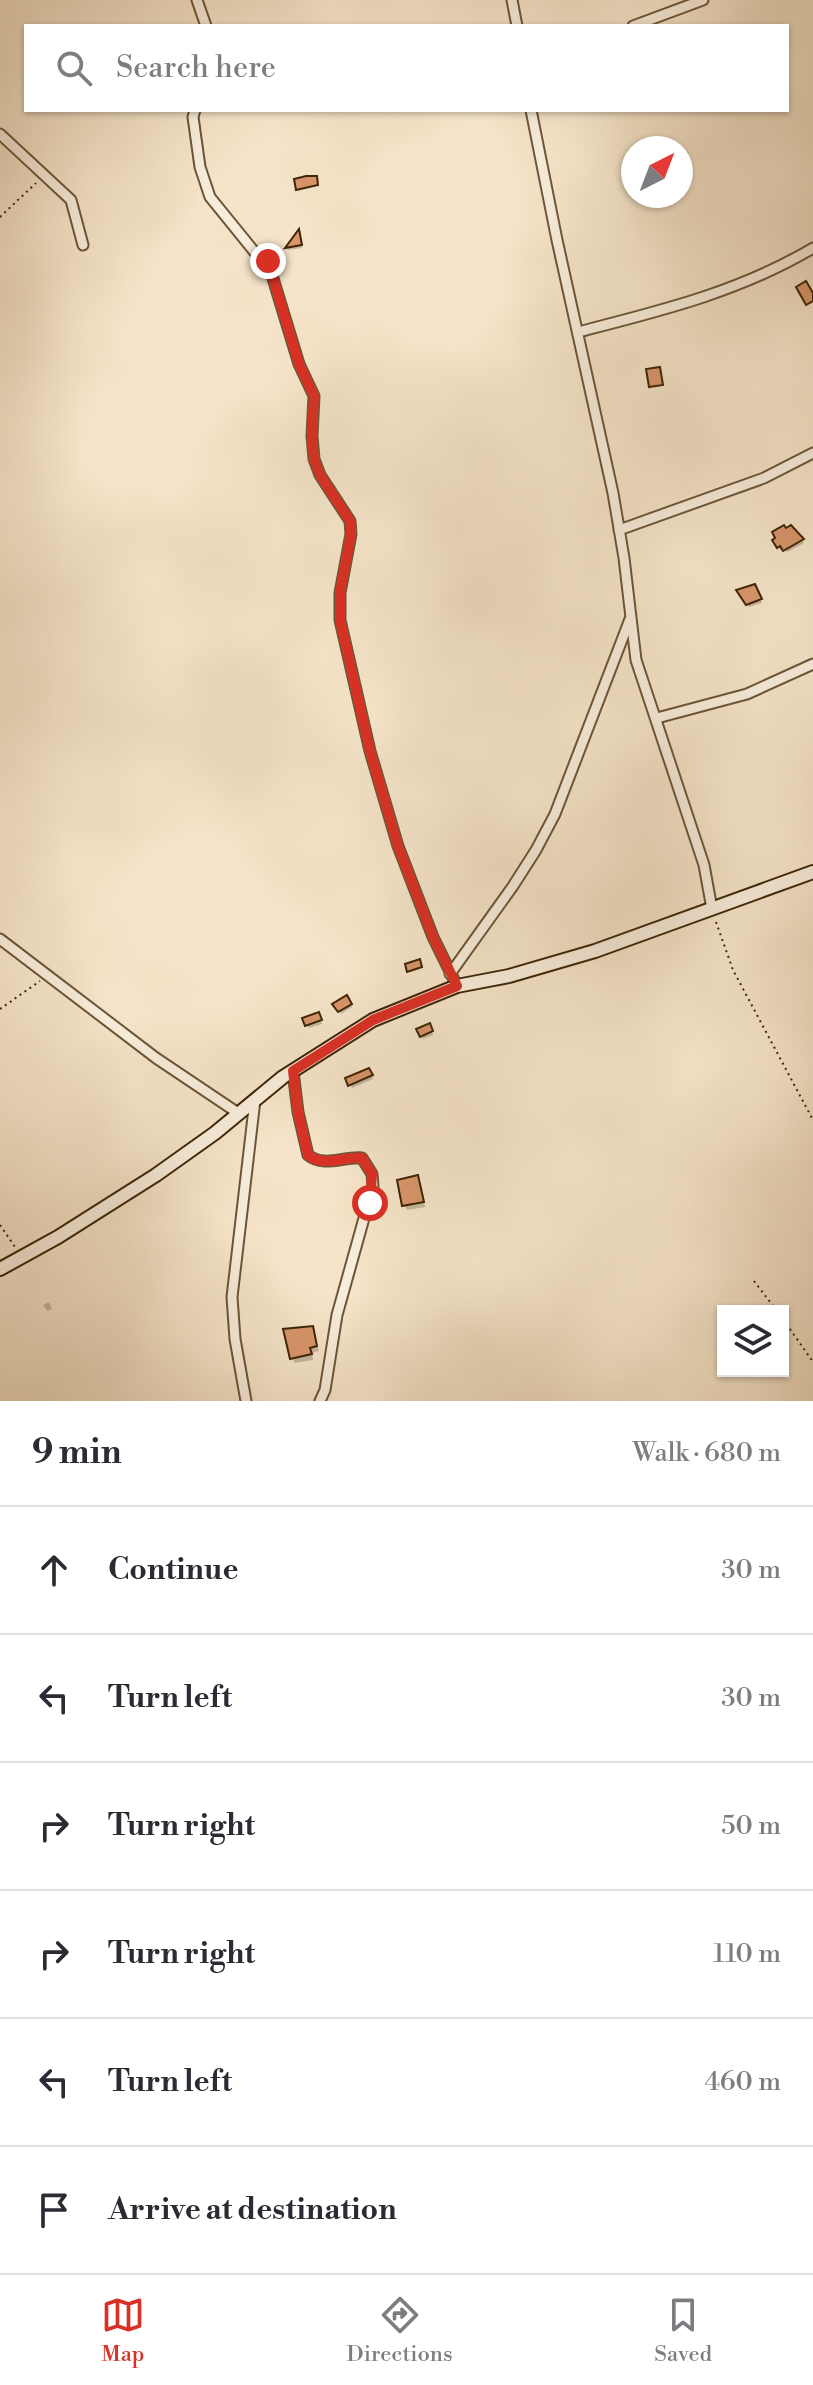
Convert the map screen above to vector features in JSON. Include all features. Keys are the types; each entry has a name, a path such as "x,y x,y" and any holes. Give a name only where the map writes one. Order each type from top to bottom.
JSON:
{"street":[{"path":"197,0 205,24"},
{"path":"512,0 517,24"},
{"path":"638,24 703,0"},
{"path":"194,112 200,167 210,197 257,255 268,262 299,364 313,392 314,459 320,475 350,521 351,534 340,593 340,620 356,691 398,846 457,986"},
{"path":"531,112 619,530 636,660 704,865 712,909"},
{"path":"0,134 71,200 83,245"},
{"path":"578,332 708,297 744,284 813,248"},
{"path":"619,530 764,478 813,453"},
{"path":"450,974 513,886 555,814 631,619"},
{"path":"657,718 747,694 813,664"},
{"path":"0,1269 156,1175 293,1071 373,1020 457,986 556,963 813,872"},
{"path":"0,939 156,1058 238,1113"},
{"path":"293,1071 308,1155 325,1162 362,1158 372,1174 373,1186 337,1315 325,1390 320,1401"},
{"path":"246,1401 235,1339 232,1297 255,1100"}],"path":[{"path":"0,217 46,174"},
{"path":"712,909 720,940 733,970 813,1120"},
{"path":"0,1009 47,975"},
{"path":"0,1225 22,1258"},
{"path":"754,1281 772,1305"},
{"path":"789,1328 813,1362"}],"building":[{"path":"317,176 318,185 296,190 294,179"},
{"path":"299,229 302,245 285,248"},
{"path":"806,281 813,293 813,301 806,305 796,287"},
{"path":"660,367 663,385 649,387 646,369"},
{"path":"784,525 786,528 791,525 804,539 783,551 772,540 775,538 772,532"},
{"path":"755,584 762,599 746,605 736,590"},
{"path":"420,959 422,967 407,972 405,964"},
{"path":"347,995 352,1004 338,1012 332,1004"},
{"path":"319,1012 322,1020 305,1026 302,1018"},
{"path":"430,1023 433,1031 420,1037 416,1029"},
{"path":"369,1068 373,1075 348,1086 345,1078"},
{"path":"418,1175 424,1202 402,1206 397,1180"},
{"path":"313,1326 317,1346 310,1348 312,1354 290,1359 283,1329"}],"route":[{"path":"268,261 299,364 314,396 314,459 320,475 350,521 351,534 340,593 340,620 370,751 398,846 433,937 457,986 373,1020 293,1071 308,1155 325,1162 362,1158 372,1174 370,1203"}]}
